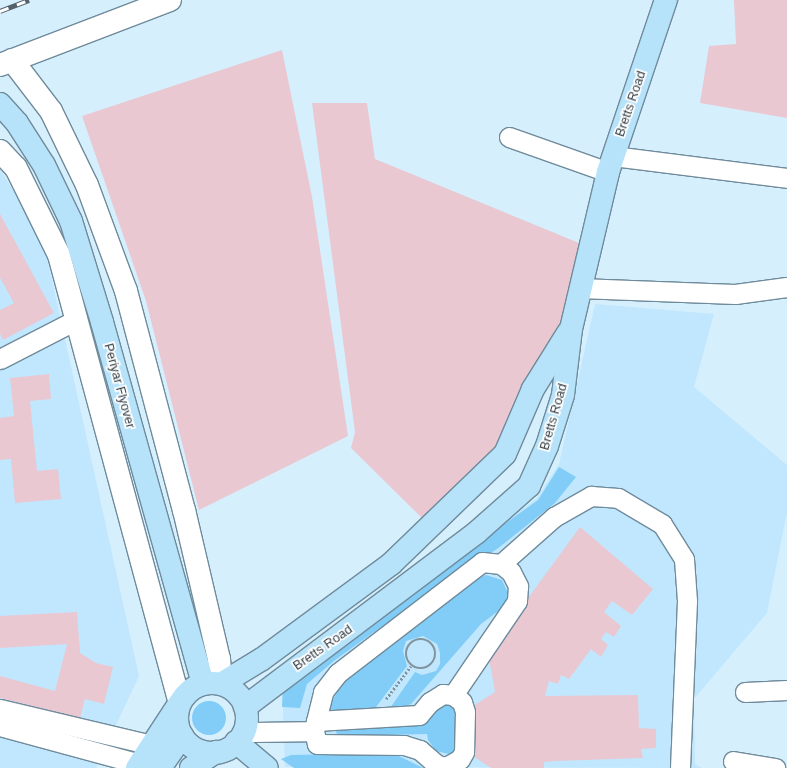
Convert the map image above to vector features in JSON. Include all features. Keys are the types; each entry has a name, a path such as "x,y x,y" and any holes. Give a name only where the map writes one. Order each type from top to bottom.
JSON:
{"main road":[{"name":"Bretts Road","path":"245,707 470,537 529,486 547,446 563,395 571,329 579,288 611,164 666,0"},
{"name":"Periyar Flyover","path":"0,104 17,123 44,166 71,221 207,679"},
{"path":"146,766 152,745 186,694 207,679 262,659 391,564 505,454 532,389 571,329"},
{"path":"192,768 240,737 247,715 245,707 236,692 207,679"},
{"path":"180,702 177,713 182,736 196,749 216,752"},
{"path":"146,766 182,736"},
{"path":"240,737 267,768"}],"street":[{"path":"170,0 6,62 51,111 87,186 126,291 185,518 219,659 207,679"},
{"path":"509,137 611,164 787,178"},
{"path":"0,152 16,168 59,255 170,671 180,702"},
{"path":"579,288 735,294 787,287"},
{"path":"0,359 76,320"},
{"path":"500,564 554,517 591,496 618,498 662,524 684,558 687,601 680,768"},
{"path":"240,737 315,726 373,718 419,715 430,702 443,694 453,695 462,702 465,712 464,752 460,759 447,768 437,766 420,750 404,746 317,744 315,726 322,692 338,672 482,562 500,564 511,572 518,586 517,601 453,695"},
{"path":"746,692 787,690"},
{"path":"0,709 152,745"},
{"path":"0,726 146,766"},
{"path":"734,761 775,768"}],"path":[{"path":"420,639 433,644 436,658 430,666 421,669 411,666 406,657 411,643 420,639"},
{"path":"373,718 411,666"}],"shaded area":[{"path":"0,169 43,239 139,676 96,768 0,768"},
{"path":"595,304 714,314 694,387 787,465 787,512 767,613 694,699 695,764 702,768 285,767 282,681 536,499 559,464"},
{"path":"559,467 576,477 555,503 497,549 444,582 335,660 307,684 300,708 282,707 283,682 538,500"},
{"path":"486,575 502,580 509,595 501,609 481,624 411,704 388,711 415,672 422,675 436,671 440,664 440,653 437,644 423,636 406,641 403,651 407,666 373,711 327,710 346,677 474,579"},
{"path":"212,701 219,703 224,708 226,718 224,728 219,733 206,735 199,733 194,728 192,715 194,708 199,703"},
{"path":"447,703 455,707 458,713 456,752 449,754 436,751 428,740 427,734 339,736 335,731 336,725 427,723 432,708"},
{"path":"393,753 423,768 294,768 281,759 291,755"}],"building":[{"path":"734,0 787,0 787,118 700,103 709,46 736,44"},
{"path":"282,50 312,197 348,436 199,510 146,301 82,116"},
{"path":"312,103 367,103 375,159 579,243 560,326 534,366 494,449 423,519 351,448 355,432"},
{"path":"0,214 54,313 3,340 0,334 0,310 14,303 0,278"},
{"path":"49,374 51,399 30,401 37,471 58,469 61,499 15,503 11,459 0,460 0,418 14,416 10,378"},
{"path":"580,527 653,589 632,615 612,601 604,612 621,626 614,637 606,632 601,639 608,645 601,657 591,649 569,679 561,675 558,684 549,681 545,696 638,695 639,728 656,729 656,748 641,749 643,758 544,762 544,768 491,768 470,754 473,706 495,692 488,653"},
{"path":"77,612 80,653 96,663 113,667 104,704 85,699 80,718 0,698 0,676 55,691 67,644 0,648 0,616"}],"railway":[{"path":"0,11 29,0"}]}
